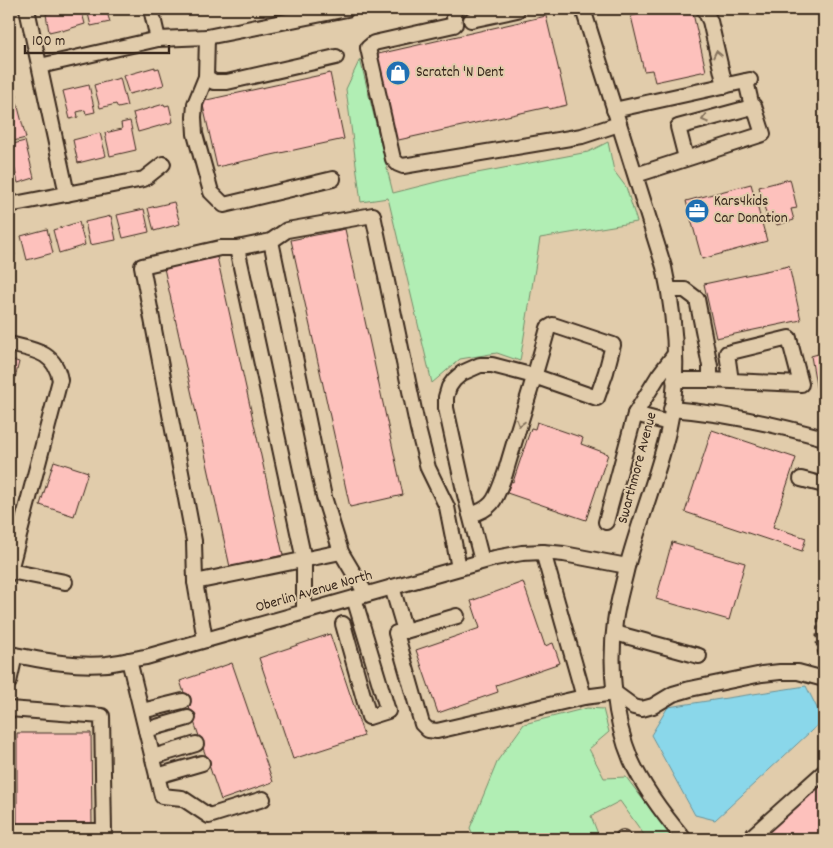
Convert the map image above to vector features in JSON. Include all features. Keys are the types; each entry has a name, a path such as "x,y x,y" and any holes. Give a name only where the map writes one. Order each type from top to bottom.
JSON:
{"street":[{"path":"27,9 68,194"},
{"path":"151,9 158,39"},
{"path":"40,66 158,39 207,37 314,12 347,9"},
{"path":"453,9 454,25 374,43 368,48 393,158 398,164 404,166 582,136 619,124"},
{"path":"471,20 520,9"},
{"name":"Swarthmore Avenue","path":"584,9 664,267 669,290 675,354 670,416 628,566 615,622 613,659 616,711 631,760 642,780 684,839"},
{"path":"707,15 725,86"},
{"path":"207,37 206,77 195,104 194,117 195,134 211,192 224,205 333,179"},
{"path":"206,77 214,82 227,82 336,57"},
{"path":"614,110 748,81 752,106 754,106 763,134 636,175"},
{"path":"686,158 678,127 752,106"},
{"path":"9,205 144,179 163,164"},
{"path":"205,640 195,582 194,541 142,266 220,248 237,248 271,241 287,230 373,215 418,429 428,468 446,507 459,568"},
{"path":"271,241 324,497 341,552 360,596 388,712 369,717 342,624"},
{"path":"237,248 304,560 304,611"},
{"path":"669,290 685,290 697,299 710,366 710,380"},
{"path":"470,515 482,512 497,498 534,376 550,325 613,345 609,364 597,398 534,376 480,365 462,373 449,387 446,397 446,408 470,515 482,561"},
{"path":"674,380 801,384 789,338 727,353 731,381"},
{"path":"9,344 44,353 58,371 60,380 9,572 65,582"},
{"path":"606,522 635,414 675,354"},
{"path":"635,414 670,416 698,411 753,420 824,438"},
{"path":"801,479 824,485"},
{"path":"195,582 341,552"},
{"path":"543,552 584,697"},
{"name":"Oberlin Avenue North","path":"12,654 42,661 78,664 106,664 129,660 482,561 522,553 564,554 628,566"},
{"path":"392,587 405,631"},
{"path":"457,616 396,634 422,724 428,730 437,731 584,697 615,693 634,707 642,709 653,706 673,694 690,689 762,674 798,672 824,679"},
{"path":"614,633 699,656"},
{"path":"9,682 12,654"},
{"path":"129,660 162,796 182,798 209,816 263,799"},
{"path":"142,712 183,701"},
{"path":"9,709 102,716 104,831 9,831"},
{"path":"146,730 188,718"},
{"path":"153,757 196,744"},
{"path":"157,776 202,763"},
{"path":"749,839 824,772"}],"path":[{"path":"824,595 820,613 817,646 820,659 824,664"}],"green space":[{"path":"360,59 393,193 456,177 588,152 608,142 614,171 626,187 637,222 540,238 520,361 497,353 460,359 432,383 388,198 361,202 346,89"},
{"path":"587,708 603,709 609,732 589,749 604,778 626,777 673,839 647,839 620,801 591,816 600,839 475,839 470,828 498,760 524,724"}],"water":[{"path":"806,686 823,720 715,820 695,815 651,735 668,707"}],"building":[{"path":"70,9 81,9 85,24 62,31 62,29 49,32 46,14"},
{"path":"87,9 106,9 110,22 91,26"},
{"path":"648,9 692,9 706,71 655,82 652,70 644,71 631,16 648,12"},
{"path":"546,16 567,105 549,109 548,107 394,141 374,55"},
{"path":"9,63 17,97 9,99"},
{"path":"155,67 155,69 159,68 164,85 129,94 123,76"},
{"path":"330,73 344,139 217,167 202,101"},
{"path":"120,78 127,106 118,108 116,104 100,108 94,85"},
{"path":"89,85 95,112 86,114 85,110 77,112 78,117 70,119 63,91"},
{"path":"17,103 26,138 9,142 9,105"},
{"path":"164,104 165,106 169,105 173,122 138,132 133,113"},
{"path":"130,121 136,150 110,156 105,133 122,129 121,123"},
{"path":"100,133 106,156 78,163 73,140"},
{"path":"25,141 34,178 18,183 9,145"},
{"path":"790,179 797,208 791,209 794,220 777,225 774,215 767,217 759,187"},
{"path":"751,184 767,241 702,259 686,201"},
{"path":"174,202 180,224 154,231 148,208"},
{"path":"144,209 149,232 123,238 117,215"},
{"path":"111,216 116,240 90,245 85,222"},
{"path":"79,222 85,245 59,253 53,230"},
{"path":"47,229 53,253 27,260 21,236"},
{"path":"345,229 403,495 350,507 291,240"},
{"path":"9,232 15,255 9,257"},
{"path":"217,257 283,555 230,567 164,268"},
{"path":"789,266 801,320 716,338 704,284"},
{"path":"818,354 824,357 824,390 817,391 811,356"},
{"path":"9,359 19,362 9,403"},
{"path":"537,422 583,438 581,444 608,454 586,520 507,493 511,481 513,482 531,428 535,429"},
{"path":"712,430 796,458 773,527 806,538 802,551 685,512"},
{"path":"54,461 88,472 74,516 40,505"},
{"path":"672,542 745,563 729,620 656,599"},
{"path":"523,582 545,646 553,643 560,663 496,685 498,692 438,713 416,650 480,628 471,601"},
{"path":"330,634 364,736 293,759 259,658"},
{"path":"232,663 273,782 221,800 180,681"},
{"path":"17,733 91,733 92,826 17,826"},
{"path":"822,782 824,784 824,839 758,839"}],"place":[{"name":"Scratch 'N Dent","path":"398,73"},
{"name":"Kars4kids Car Donation","path":"697,211"}]}
